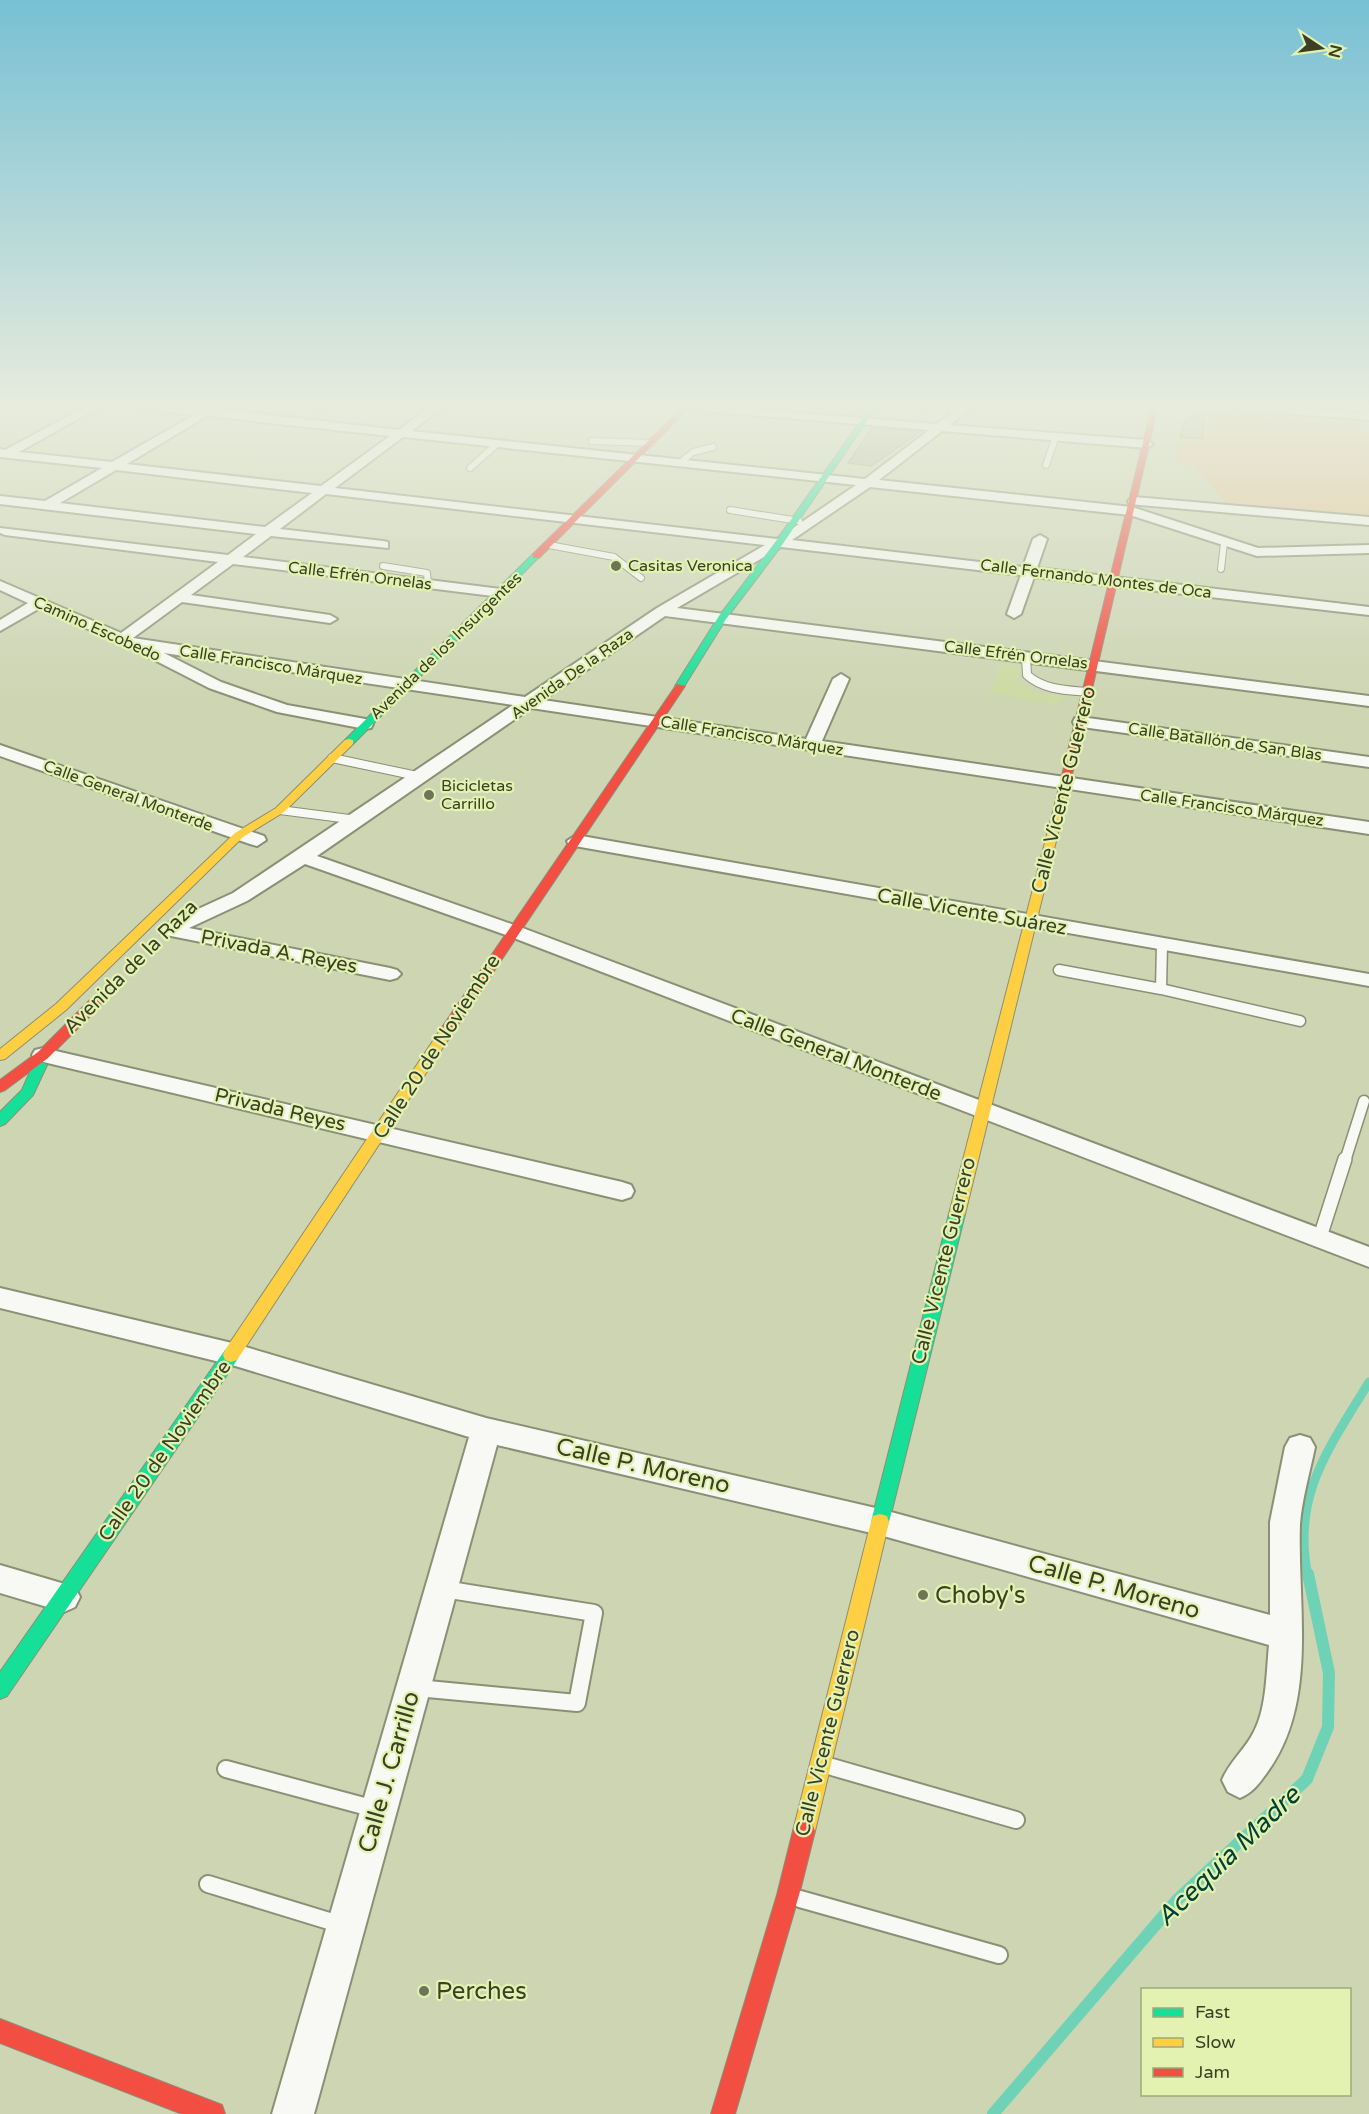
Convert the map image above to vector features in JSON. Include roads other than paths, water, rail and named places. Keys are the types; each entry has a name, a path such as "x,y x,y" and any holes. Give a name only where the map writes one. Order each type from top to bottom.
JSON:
{"main road":[{"name":"Avenida de los Insurgentes","path":"248,842 254,824 280,810 589,505"},
{"path":"802,521 811,505"},
{"name":"Calle Vicente Guerrero","path":"723,2114 788,1895 1081,722 1112,580 1133,506"},
{"name":"Calle 20 de Noviembre","path":"0,1689 232,1354 513,932 657,721 722,618 779,543"},
{"name":"Avenida de la Raza","path":"0,1056 61,1007 248,842"},
{"name":"Avenida de la Raza","path":"164,934 200,897"},
{"name":"Avenida de la Raza","path":"0,1088 43,1055 101,997"},
{"path":"0,1121 28,1092 38,1074 43,1055"},
{"path":"0,2031 180,2108 213,2114"}],"street":[{"path":"37,505 383,545"},
{"path":"128,641 178,597 304,505"},
{"name":"Calle Fernando Montes de Oca","path":"441,505 1369,611"},
{"name":"Avenida De la Raza","path":"164,934 240,897 303,857 530,704 662,611 779,543 802,521 830,505"},
{"path":"1117,505 1369,521"},
{"path":"2,532 48,506"},
{"path":"1133,506 1224,543 1270,553 1369,549"},
{"name":"Calle Efrén Ornelas","path":"2,532 501,593"},
{"path":"1014,614 1040,539"},
{"name":"Camino Escobedo","path":"0,585 128,641 215,685 315,717 365,724"},
{"path":"178,597 330,619"},
{"path":"0,627 39,602"},
{"name":"Calle Efrén Ornelas","path":"662,611 1369,701"},
{"name":"Calle Francisco Márquez","path":"128,641 405,686 657,721 1369,828"},
{"path":"812,745 841,679"},
{"name":"Calle Batallón de San Blas","path":"1081,722 1369,762"},
{"name":"Calle General Monterde","path":"0,750 248,842"},
{"name":"Calle Vicente Suárez","path":"576,841 1031,923 1369,980"},
{"name":"Calle General Monterde","path":"303,857 513,932 1369,1257"},
{"name":"Privada A. Reyes","path":"164,934 390,974"},
{"name":"Privada Reyes","path":"43,1055 622,1191"},
{"name":"Calle P. Moreno","path":"0,1298 232,1354 486,1430 880,1522 1286,1635"},
{"name":"Calle J. Carrillo","path":"293,2114 486,1430"},
{"path":"1240,1780 1266,1746 1280,1704 1286,1635 1285,1522 1300,1447"},
{"path":"0,1579 64,1597"}],"lane":[{"path":"730,510 802,521"},
{"path":"1221,569 1224,543"},
{"path":"549,545 614,557 641,578"},
{"path":"383,567 427,573 428,584"},
{"path":"1026,657 1027,675 1034,682 1053,688 1088,692"},
{"path":"332,758 422,777"},
{"path":"280,810 357,820"},
{"path":"1161,989 1162,945"},
{"path":"1059,970 1161,989 1300,1021"},
{"path":"1320,1237 1364,1101"},
{"path":"413,1687 577,1703 594,1613 441,1589"},
{"path":"820,1764 1016,1820"},
{"path":"226,1769 378,1810"},
{"path":"208,1884 345,1926"},
{"path":"788,1895 999,1955"}],"waterway":[{"name":"Acequia Madre","path":"1308,1576 1304,1547 1305,1521 1310,1496 1328,1451 1369,1382"},
{"name":"Acequia Madre","path":"993,2114 1177,1900 1307,1779 1328,1727 1329,1673 1308,1574"}],"place":[{"name":"Casitas Veronica","path":"616,566"},
{"name":"Bicicletas Carrillo","path":"429,795"},
{"name":"Choby's","path":"923,1595"},
{"name":"Perches","path":"424,1991"}]}
